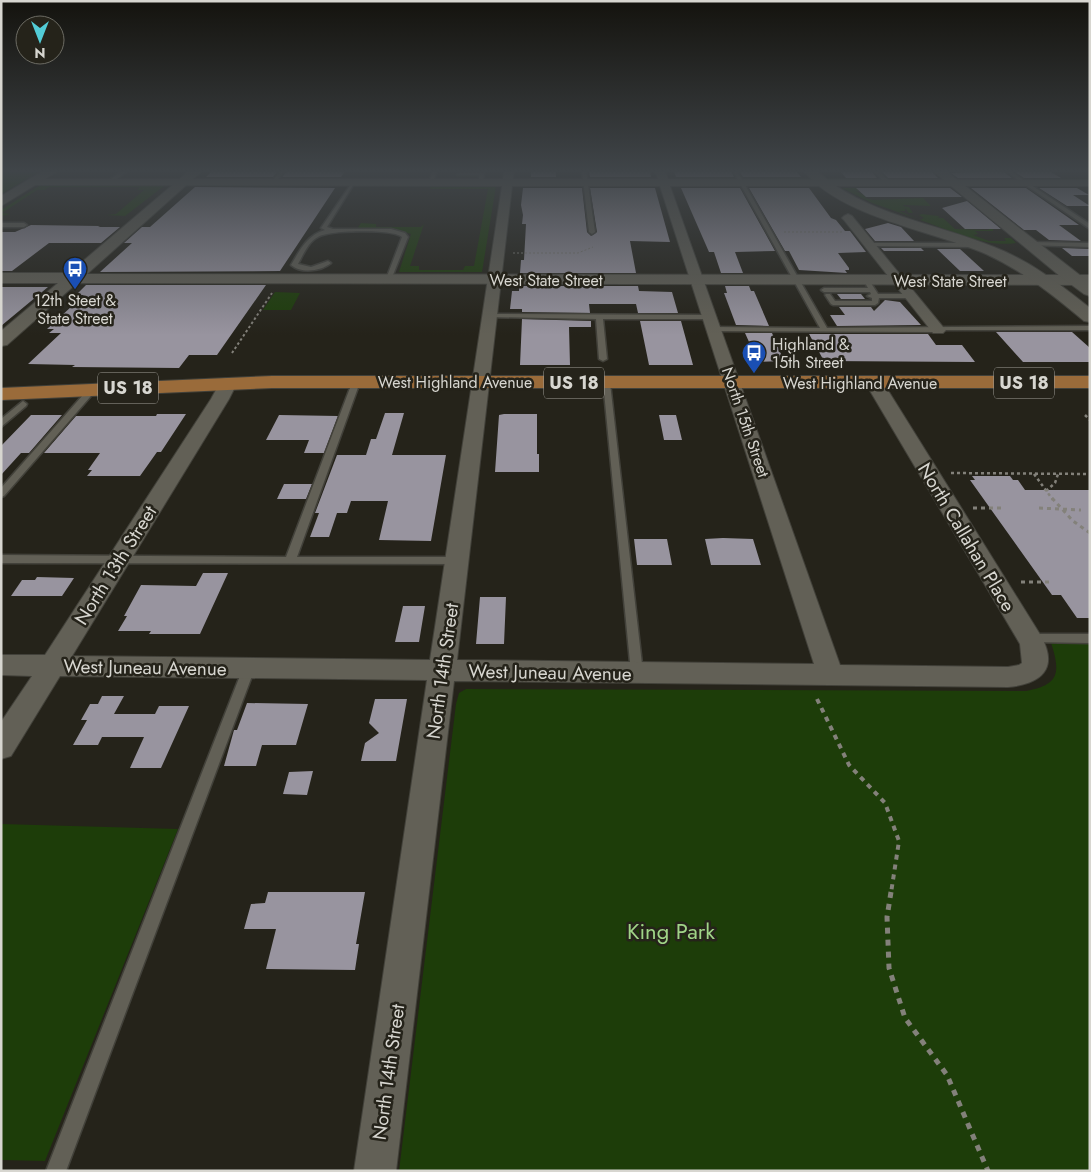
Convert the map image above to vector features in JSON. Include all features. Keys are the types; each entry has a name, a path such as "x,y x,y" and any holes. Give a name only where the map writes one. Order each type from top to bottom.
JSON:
{"main road":[{"name":"West Highland Avenue","path":"1,394 88,395 224,391 480,391 883,397 1090,382"},
{"name":"West Highland Avenue","path":"607,392 685,401"},
{"name":"West Highland Avenue","path":"1,405 23,404 88,395"},
{"name":"West Highland Avenue","path":"713,401 742,395"}],"street":[{"path":"1,340 134,226"},
{"name":"North 14th Street","path":"375,1171 502,226"},
{"name":"North 15th Street","path":"679,226 712,323 742,395 830,674"},
{"path":"855,226 938,329"},
{"path":"920,226 976,245 1020,264 1044,280 1090,317"},
{"path":"1006,226 1028,244 1082,280 1090,291"},
{"path":"976,245 1013,248 1028,244"},
{"name":"West State Street","path":"1,278 798,281 824,289 870,291 900,281 1082,280"},
{"name":"North 13th Street","path":"1,747 224,391"},
{"name":"North Callahan Place","path":"883,397 1034,649 1036,664 1028,673 1008,677"},
{"name":"West Juneau Avenue","path":"1,665 1008,677"}],"lane":[{"path":"324,226 324,230 332,231"},
{"path":"591,226 592,232"},
{"path":"766,226 825,330"},
{"path":"328,263 323,266 309,268 298,268 294,265 311,237 319,232 391,231 404,234 405,237 389,279"},
{"path":"1028,244 1090,245"},
{"path":"871,245 976,245"},
{"path":"824,289 833,303 875,303 870,291 913,296"},
{"path":"824,289 838,296"},
{"path":"491,316 599,317 825,330 1090,328"},
{"path":"599,317 603,359"},
{"path":"290,560 353,391"},
{"path":"607,392 637,672"},
{"path":"1,494 88,395"},
{"path":"1,424 23,404"},
{"path":"1,559 457,561"},
{"path":"1029,638 1090,639"},
{"path":"56,1171 249,668"}],"path":[{"path":"770,232 848,232"},
{"path":"511,253 578,254 593,246"},
{"path":"232,353 276,286"},
{"path":"1085,415 1090,420"},
{"path":"951,473 1090,474"},
{"path":"1034,473 1061,510 1072,521 1090,533"},
{"path":"1046,491 1055,483 1058,474"},
{"path":"973,508 1001,508"},
{"path":"1039,508 1081,510"},
{"path":"1021,582 1052,582"},
{"path":"817,699 849,765 885,803 898,841 887,917 889,968 904,1018 947,1075 988,1171"}],"green space":[{"path":"359,226 423,226 410,266 419,266 419,270 463,270 465,266 474,266 481,226 490,226 482,272 399,272 411,234 398,230 357,229"},
{"path":"936,226 951,226 955,229 989,230 987,227 989,226 993,231 975,231 978,234 973,235 989,241 1006,241 1004,238 1011,238 1016,243 992,243 967,237"},
{"path":"275,292 300,293 291,310 263,310"},
{"name":"King Park","path":"1051,643 1090,644 1090,1171 399,1171 456,704 459,693 466,689 1026,691 1045,685 1055,676 1056,662"},
{"path":"1,824 178,829 45,1161 1,1160"}],"building":[{"path":"29,226 120,227 101,243 49,243 12,271 1,271 1,232 15,232"},
{"path":"310,226 280,271 100,272 132,243 124,243 142,227"},
{"path":"526,226 586,226 587,232 591,236 597,232 596,226 665,226 670,242 630,241 636,273 520,273 521,260 524,260"},
{"path":"697,226 761,226 775,251 735,252 743,273 721,273 714,252 709,252"},
{"path":"771,226 841,226 845,231 850,231 866,252 838,253 849,268 849,270 845,270 847,273 799,270 789,251 785,251"},
{"path":"878,226 897,226 901,227 914,241 875,241 865,229"},
{"path":"961,226 997,226 1001,229 965,229"},
{"path":"1019,226 1060,226 1081,241 1049,240 1036,230 1024,230"},
{"path":"881,248 921,248 924,251 884,251"},
{"path":"1062,248 1090,249 1090,256 1072,256"},
{"path":"937,249 960,249 984,271 960,271"},
{"path":"86,285 266,285 217,355 189,355 179,368 72,367 75,365 28,364 61,333 49,333 54,329 47,329 84,295 76,295"},
{"path":"519,286 638,286 639,291 672,292 678,313 638,313 636,304 589,304 590,313 522,312 522,309 510,309 512,291 519,291"},
{"path":"725,286 749,286 751,291 754,291 769,326 736,325 724,293 727,293"},
{"path":"1,287 48,287 1,326"},
{"path":"837,294 861,294 865,299 841,299"},
{"path":"885,300 900,302 921,325 837,326 830,315 845,315 839,307 871,307 874,311"},
{"path":"522,319 591,321 591,327 569,327 570,365 520,365"},
{"path":"640,321 681,321 693,365 649,365"},
{"path":"996,332 1072,332 1090,348 1090,362 1023,362"},
{"path":"745,333 772,333 784,361 758,362"},
{"path":"809,334 928,334 936,345 962,345 975,362 824,361"},
{"path":"385,413 404,413 392,455 446,455 431,541 379,540 388,501 351,501 347,513 337,513 329,537 310,537 319,513 315,513 337,455 366,455 371,439 376,439"},
{"path":"157,414 186,414 161,452 157,452 140,476 87,476 92,470 88,470 100,453 44,453 76,416 156,416"},
{"path":"537,414 539,472 495,472 499,415"},
{"path":"31,415 62,415 29,453 21,453 1,475 1,446"},
{"path":"279,415 338,416 324,453 304,453 309,440 266,440"},
{"path":"659,415 676,415 682,440 664,440"},
{"path":"972,476 1010,476 1013,480 1018,480 1025,490 1090,490 1090,618 1077,618 1061,595 1052,595 970,480 975,480"},
{"path":"284,484 312,484 306,499 277,499"},
{"path":"634,539 667,539 672,565 637,565"},
{"path":"705,539 753,539 761,565 711,565"},
{"path":"203,573 228,573 200,634 149,634 151,631 118,631 141,585 196,586"},
{"path":"37,577 74,578 62,596 11,596 22,580 35,580"},
{"path":"480,597 506,597 504,644 476,644"},
{"path":"403,606 425,606 419,642 395,642"},
{"path":"102,696 124,696 114,714 155,714 159,706 189,706 161,768 130,768 144,737 102,737 98,745 73,745 87,720 81,720 90,704 98,704"},
{"path":"375,699 407,699 396,761 361,761 365,743 379,733 369,723"},
{"path":"247,703 308,704 296,745 262,745 256,766 224,766 234,730 237,730"},
{"path":"313,771 307,795 283,794 289,772"},
{"path":"268,892 365,892 356,944 359,944 355,970 266,969 276,929 244,929 251,904 265,903"}],"place":[{"name":"12th Steet & State Street","path":"75,290"},
{"name":"Highland & 15th Street","path":"754,374"}]}
